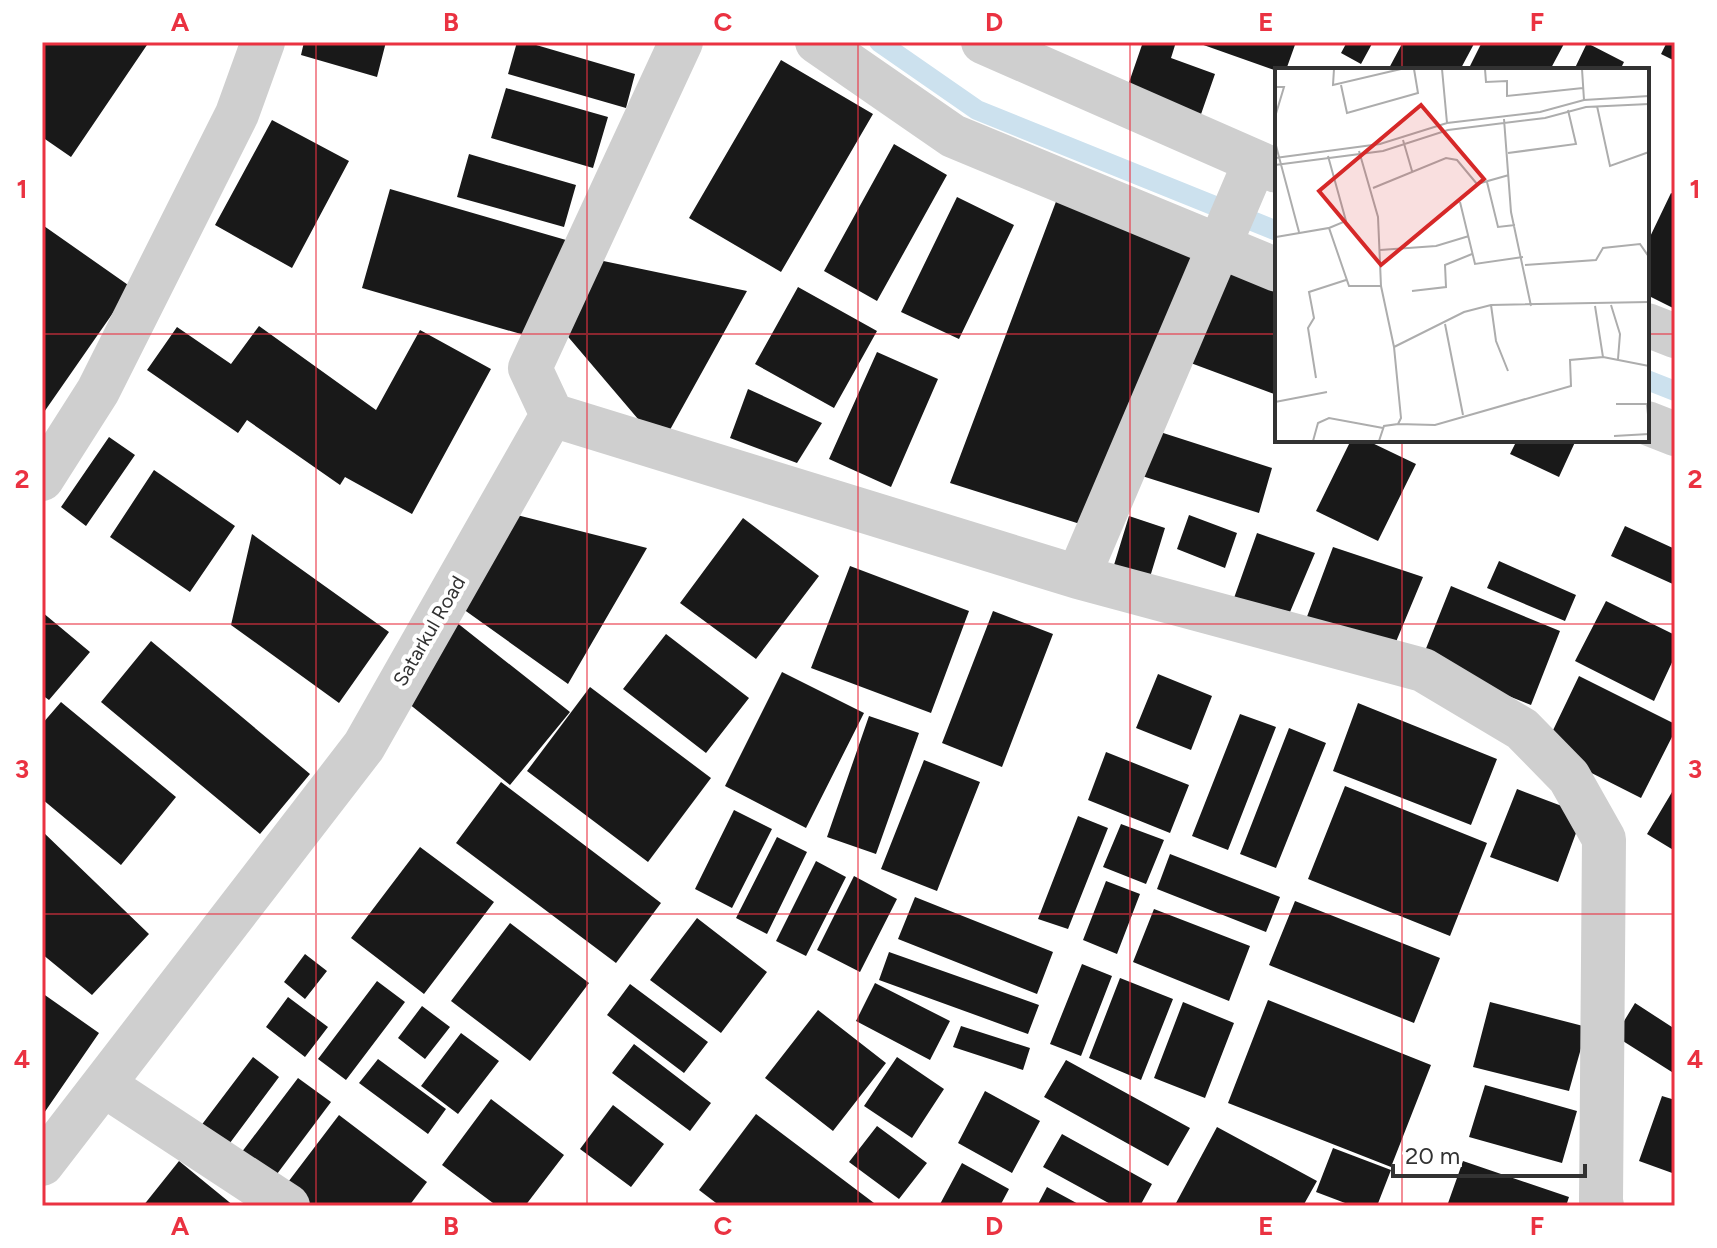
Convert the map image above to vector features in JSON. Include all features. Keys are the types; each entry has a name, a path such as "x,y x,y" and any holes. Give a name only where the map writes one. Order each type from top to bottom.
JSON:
{"street":[{"path":"42,479 98,391 237,114 263,42"},
{"path":"681,42 530,368 552,415 1078,577 1423,670 1522,729 1569,777 1604,839 1602,1206"},
{"path":"817,42 953,136 1275,269"},
{"path":"983,42 1266,166 1219,246 1078,577"},
{"path":"1649,326 1675,336"},
{"name":"Satarkul Road","path":"42,1164 364,746 552,415"},
{"path":"1649,424 1675,434"},
{"path":"104,1085 288,1206"}],"building":[{"path":"42,42 149,42 71,157 42,137"},
{"path":"304,42 386,42 377,77 301,55"},
{"path":"517,42 635,74 626,108 508,74"},
{"path":"1143,42 1176,42 1171,58 1215,74 1199,120 1125,94"},
{"path":"1195,42 1296,42 1287,68 1275,70"},
{"path":"1347,42 1373,42 1361,64 1341,53"},
{"path":"1403,42 1475,42 1461,68 1389,68"},
{"path":"1482,42 1565,42 1551,68 1469,68"},
{"path":"1667,42 1675,42 1675,61 1661,54"},
{"path":"1587,43 1624,62 1621,68 1575,68"},
{"path":"781,60 873,114 781,272 689,218"},
{"path":"506,88 608,117 593,168 491,138"},
{"path":"272,120 349,161 292,268 215,225"},
{"path":"894,144 947,175 877,301 824,271"},
{"path":"469,154 576,185 564,227 457,197"},
{"path":"390,189 566,240 538,339 362,288"},
{"path":"1060,191 1200,245 1096,529 950,483"},
{"path":"1671,193 1675,195 1675,309 1649,296 1649,239"},
{"path":"957,197 1014,225 959,339 901,312"},
{"path":"44,226 131,287 42,415 42,229"},
{"path":"589,258 747,291 661,446 564,332"},
{"path":"1223,262 1275,281 1275,394 1188,362"},
{"path":"798,287 877,331 834,408 755,364"},
{"path":"259,326 376,410 420,330 491,369 412,514 345,477 340,485 247,420 238,433 147,370 177,327 231,364"},
{"path":"877,352 938,379 891,487 829,459"},
{"path":"748,389 822,423 797,463 730,438"},
{"path":"1157,431 1272,468 1259,513 1142,476"},
{"path":"109,437 135,455 86,526 61,507"},
{"path":"1350,442 1370,442 1416,464 1378,541 1316,511"},
{"path":"1516,442 1575,442 1559,477 1510,454"},
{"path":"154,470 235,526 190,592 110,537"},
{"path":"513,514 647,548 568,684 456,604"},
{"path":"1189,515 1237,533 1225,568 1177,549"},
{"path":"1129,516 1165,528 1150,577 1114,565"},
{"path":"743,518 819,576 756,659 680,603"},
{"path":"1625,526 1675,549 1675,585 1611,556"},
{"path":"1257,533 1315,553 1290,612 1234,598"},
{"path":"252,534 389,632 339,703 231,625"},
{"path":"1333,547 1423,577 1393,649 1305,622"},
{"path":"1499,561 1576,595 1565,621 1487,588"},
{"path":"850,566 969,611 931,713 811,668"},
{"path":"1451,586 1560,631 1531,705 1421,661"},
{"path":"1606,601 1675,635 1675,656 1654,701 1575,661"},
{"path":"993,611 1053,634 1002,767 942,743"},
{"path":"42,612 90,652 49,700 42,695"},
{"path":"456,622 570,712 510,785 398,695"},
{"path":"666,634 749,698 706,753 623,689"},
{"path":"151,641 310,774 260,834 101,702"},
{"path":"782,672 864,713 806,828 725,786"},
{"path":"1158,674 1212,696 1191,750 1136,728"},
{"path":"1579,676 1675,724 1675,731 1641,798 1544,749"},
{"path":"590,687 711,778 648,862 527,771"},
{"path":"61,702 176,797 121,865 42,799 42,724"},
{"path":"1358,703 1497,759 1471,825 1333,771"},
{"path":"1240,714 1276,727 1228,850 1192,836"},
{"path":"869,716 919,733 876,854 827,837"},
{"path":"1289,728 1326,743 1276,868 1240,854"},
{"path":"1106,752 1189,785 1170,833 1088,800"},
{"path":"924,760 980,782 937,891 881,869"},
{"path":"501,782 661,903 616,963 456,843"},
{"path":"1345,786 1487,843 1450,936 1308,879"},
{"path":"1675,787 1675,851 1647,834"},
{"path":"1517,789 1583,814 1558,882 1490,857"},
{"path":"734,810 772,829 732,908 695,889"},
{"path":"1078,816 1108,828 1068,929 1038,919"},
{"path":"1121,824 1164,840 1146,884 1103,867"},
{"path":"42,831 149,934 92,995 42,954"},
{"path":"777,837 807,852 767,934 736,918"},
{"path":"420,847 494,902 424,994 351,938"},
{"path":"1170,854 1280,897 1266,932 1157,889"},
{"path":"816,861 846,877 806,956 776,941"},
{"path":"854,876 897,899 860,972 817,950"},
{"path":"1106,881 1140,894 1117,954 1083,940"},
{"path":"915,897 1053,952 1037,994 898,939"},
{"path":"1295,901 1440,958 1414,1023 1269,965"},
{"path":"1154,909 1250,946 1229,1001 1133,962"},
{"path":"697,918 767,972 721,1033 650,980"},
{"path":"510,923 589,983 530,1061 451,1001"},
{"path":"889,952 1039,1005 1028,1034 879,980"},
{"path":"305,954 327,971 305,999 284,982"},
{"path":"1082,964 1112,976 1081,1056 1050,1044"},
{"path":"1120,978 1173,999 1141,1080 1089,1058"},
{"path":"377,981 405,1002 346,1080 318,1059"},
{"path":"875,983 950,1021 930,1060 856,1021"},
{"path":"630,984 708,1042 684,1073 607,1015"},
{"path":"42,993 99,1033 42,1116"},
{"path":"288,997 328,1027 305,1057 266,1027"},
{"path":"1268,1000 1431,1065 1391,1167 1228,1103"},
{"path":"1183,1002 1234,1023 1205,1098 1154,1078"},
{"path":"1490,1002 1587,1027 1569,1091 1473,1067"},
{"path":"1635,1003 1675,1029 1675,1074 1615,1036"},
{"path":"422,1006 450,1027 425,1059 398,1038"},
{"path":"818,1010 886,1063 833,1131 765,1078"},
{"path":"961,1026 1030,1048 1023,1070 953,1047"},
{"path":"461,1033 499,1061 458,1114 421,1086"},
{"path":"634,1044 711,1103 690,1131 612,1073"},
{"path":"253,1057 279,1077 221,1155 194,1135"},
{"path":"897,1057 944,1089 912,1138 864,1106"},
{"path":"378,1059 446,1109 428,1134 359,1083"},
{"path":"1066,1060 1190,1128 1168,1166 1044,1097"},
{"path":"298,1078 331,1102 265,1190 232,1165"},
{"path":"1485,1085 1577,1111 1562,1163 1469,1137"},
{"path":"985,1091 1040,1121 1012,1173 958,1143"},
{"path":"1662,1096 1675,1100 1675,1174 1639,1161"},
{"path":"491,1099 564,1155 525,1206 497,1206 442,1165"},
{"path":"613,1105 664,1144 631,1187 580,1149"},
{"path":"756,1114 878,1206 720,1206 699,1190"},
{"path":"339,1115 427,1182 409,1206 295,1206 279,1194"},
{"path":"877,1126 927,1163 899,1199 849,1162"},
{"path":"1217,1127 1317,1181 1303,1206 1182,1206 1176,1203"},
{"path":"1062,1134 1152,1184 1140,1206 1114,1206 1043,1167"},
{"path":"1333,1148 1391,1170 1377,1206 1353,1206 1316,1192"},
{"path":"179,1161 234,1206 143,1206"},
{"path":"1463,1161 1569,1197 1566,1206 1447,1206"},
{"path":"962,1163 1009,1189 1000,1206 939,1206"},
{"path":"1047,1187 1082,1206 1037,1206"}],"waterway":[{"path":"879,42 977,110 1275,230"},
{"path":"1649,381 1675,391"}]}
